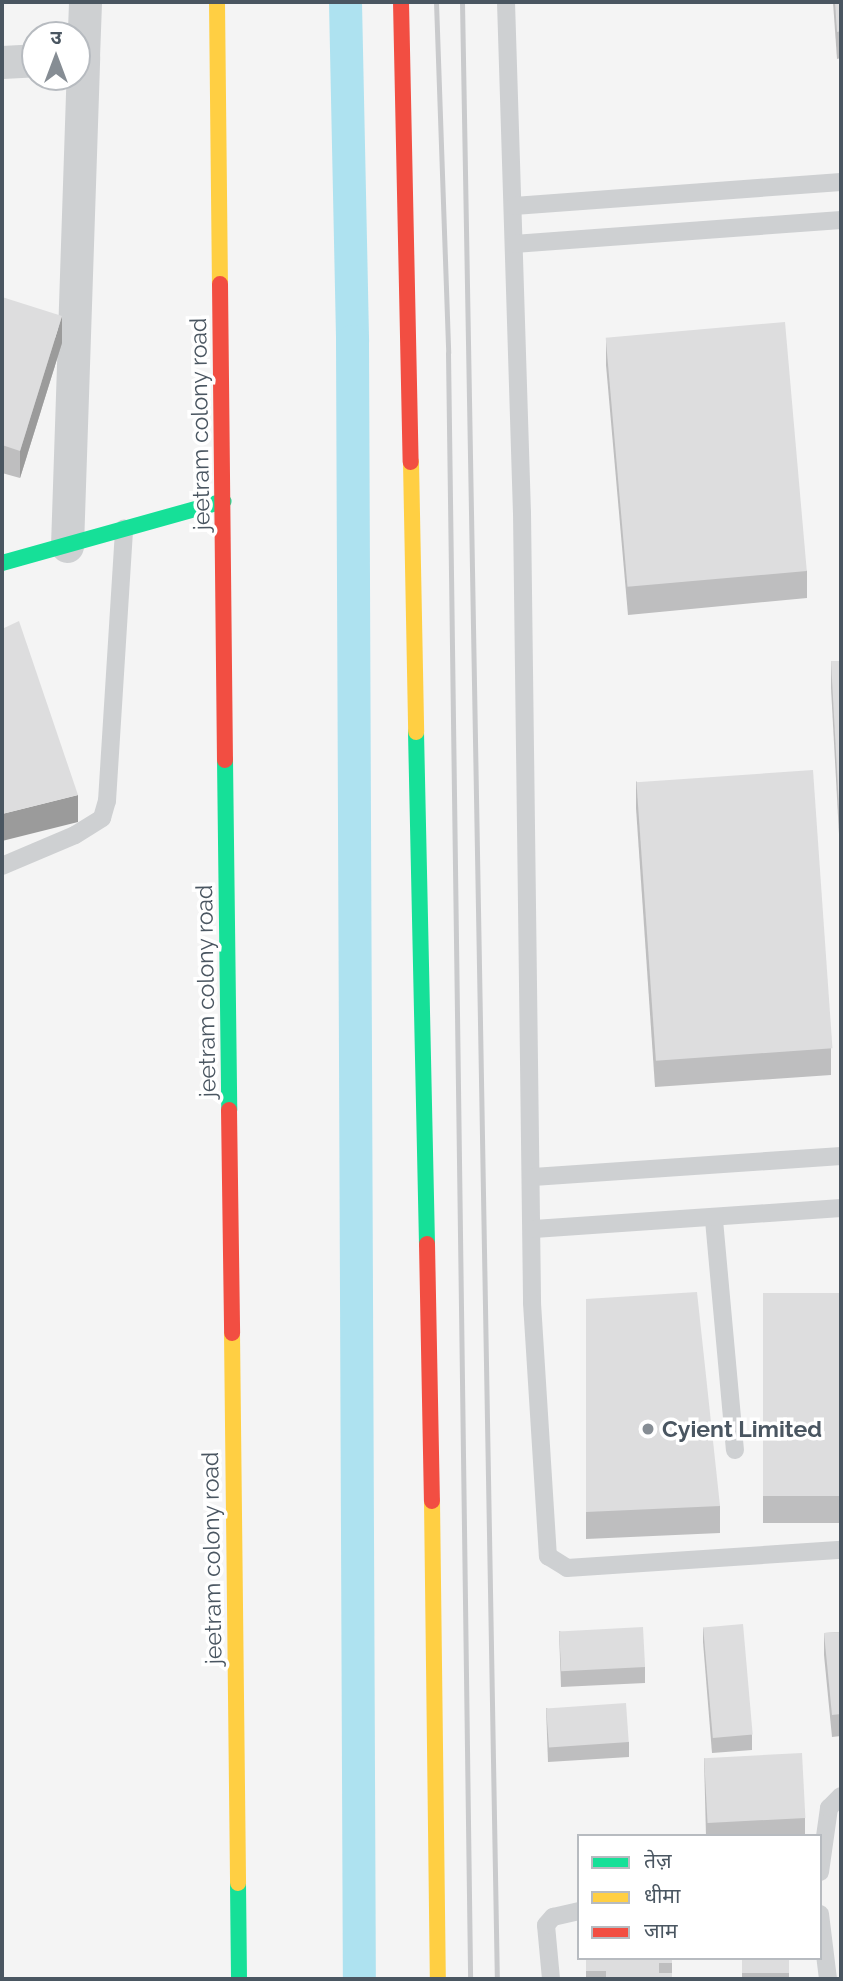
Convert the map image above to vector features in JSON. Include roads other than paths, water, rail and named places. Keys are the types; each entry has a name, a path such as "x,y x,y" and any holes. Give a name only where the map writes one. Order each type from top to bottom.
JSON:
{"street":[{"path":"83,21 85,2"},
{"name":"jeetram colony road","path":"217,2 239,1979"},
{"path":"401,2 438,1769 438,1979"},
{"path":"2,62 21,61"},
{"path":"66,545 79,91"},
{"path":"2,563 224,501"}],"lane":[{"path":"506,2 514,206 534,1229 532,1303 546,1542 556,1565 568,1568 841,1550"},
{"path":"514,206 841,182"},
{"path":"514,244 841,220"},
{"path":"2,866 75,835 102,818 124,529"},
{"path":"533,1177 841,1156"},
{"path":"534,1229 714,1220 841,1208"},
{"path":"714,1220 735,1450"},
{"path":"822,1858 829,1808 841,1796"},
{"path":"551,1979 547,1925 553,1917 577,1911"},
{"path":"822,1930 828,1979"}],"waterway":[{"path":"345,2 352,341 359,1979"}],"railway":[{"path":"436,2 448,353 470,1979"},
{"path":"462,2 497,1979"}],"place":[{"name":"Cyient Limited","path":"648,1429"}]}
